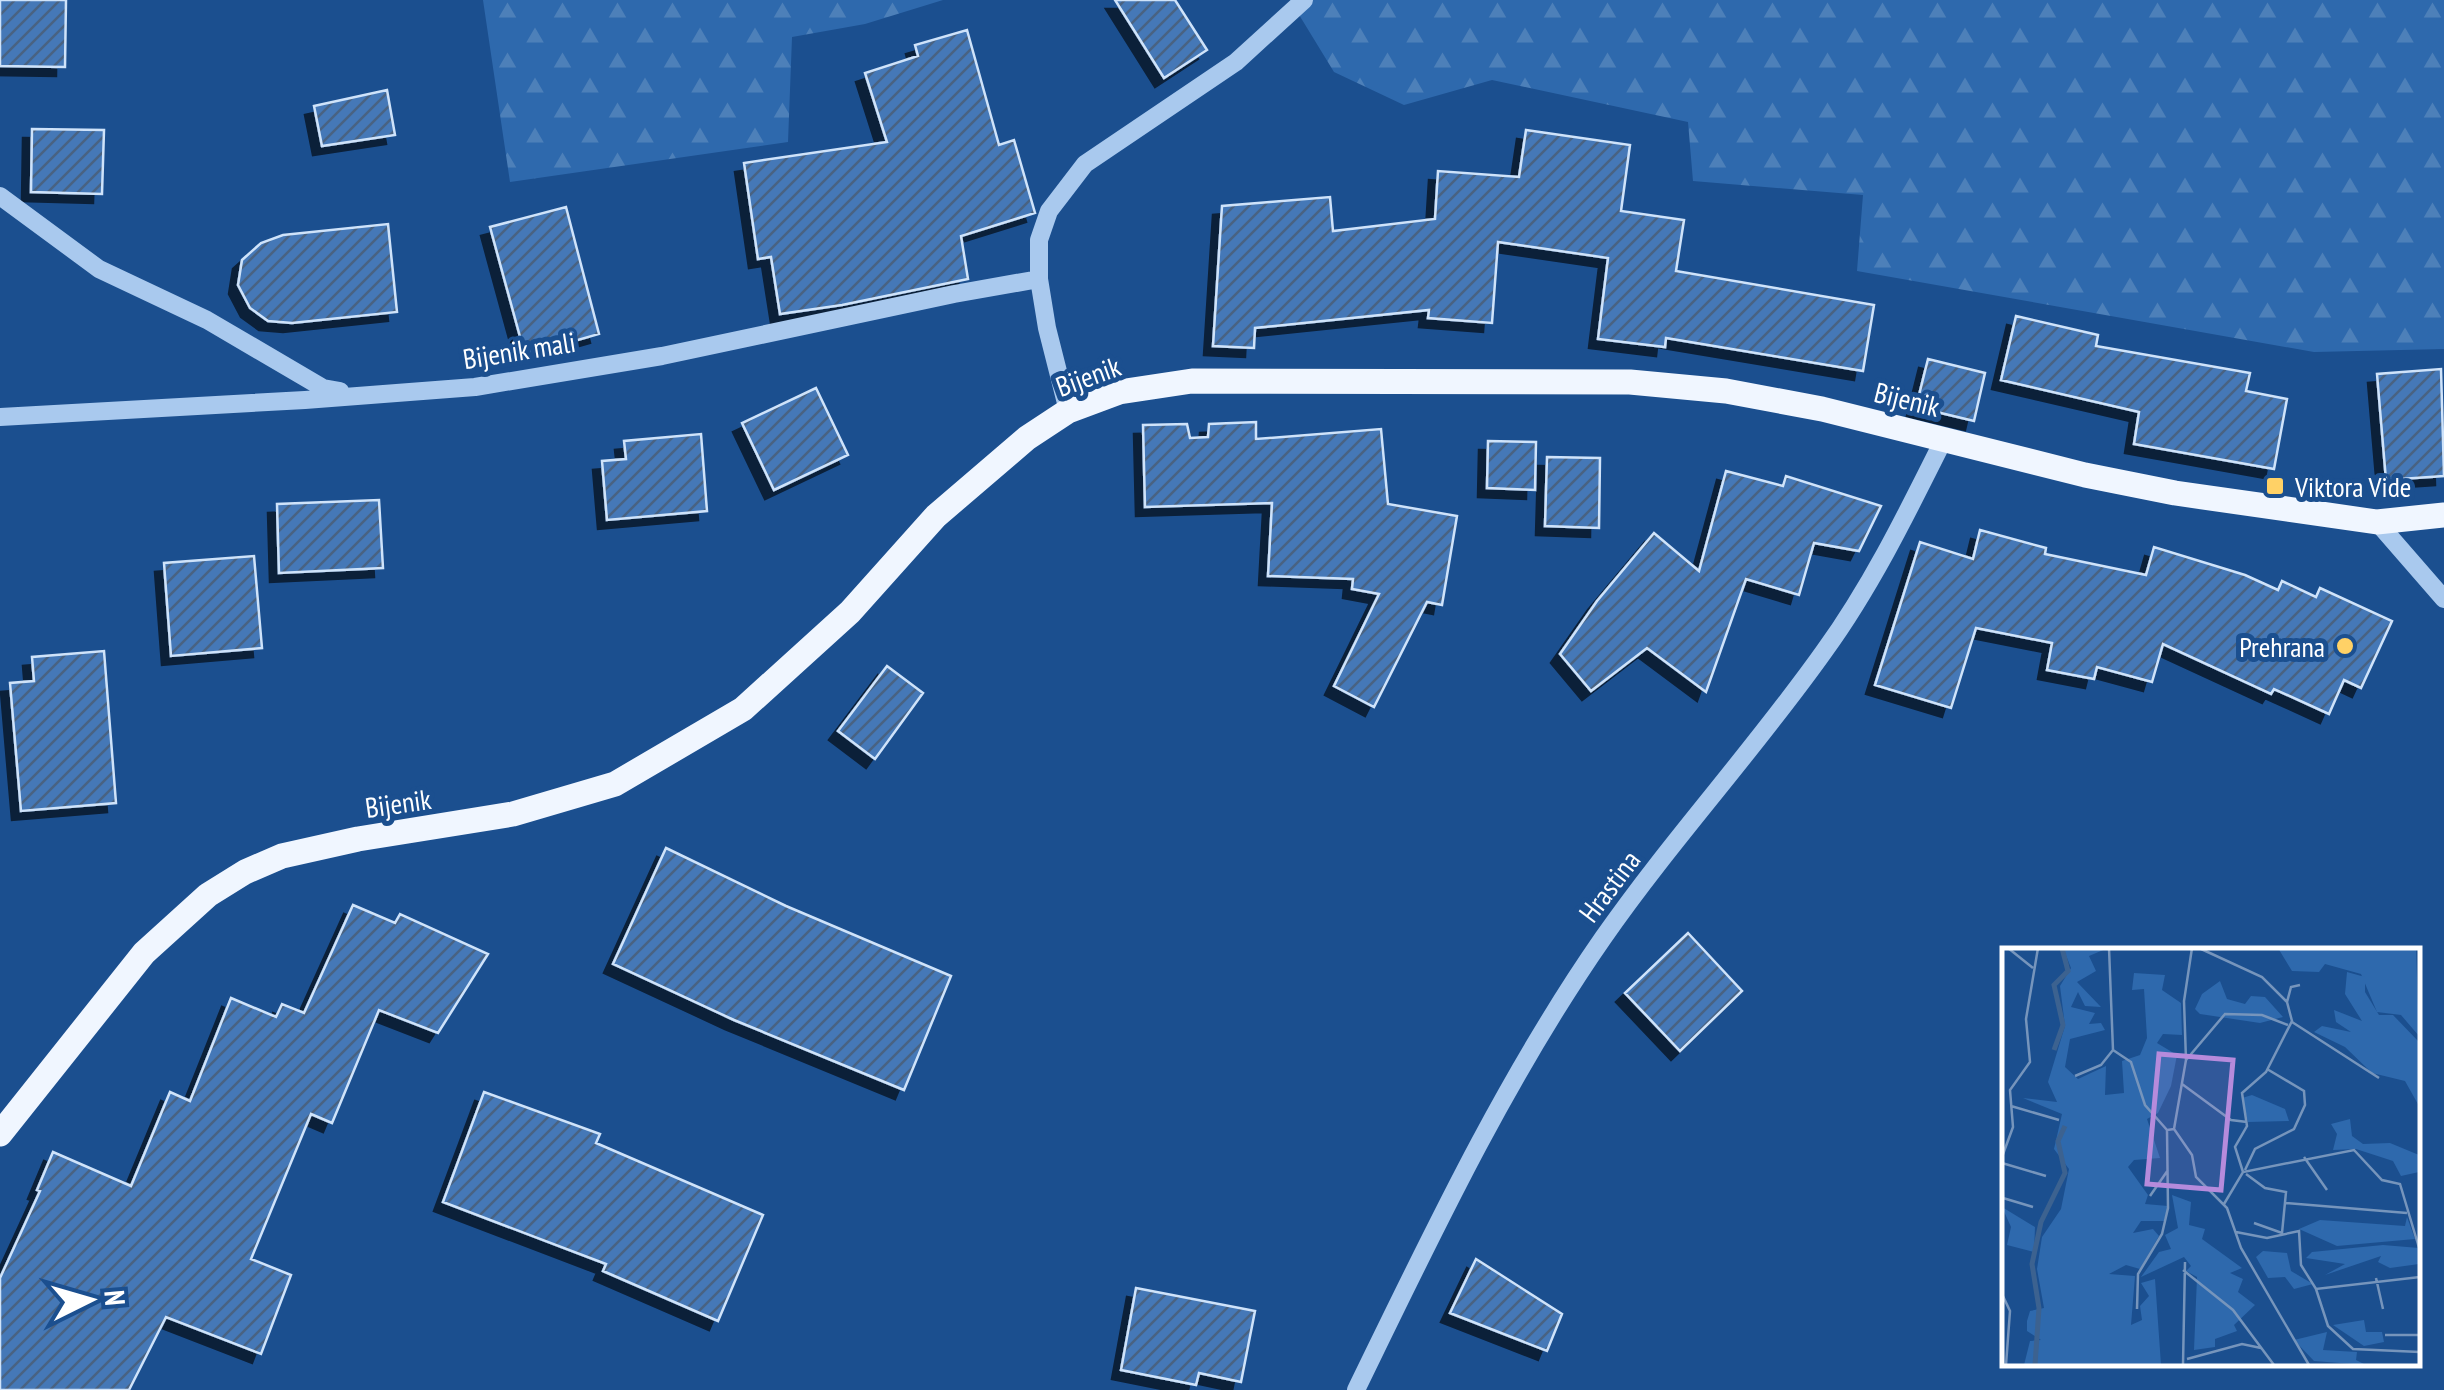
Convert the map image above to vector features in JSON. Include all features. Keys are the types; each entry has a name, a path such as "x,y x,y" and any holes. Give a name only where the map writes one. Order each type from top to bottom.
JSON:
{"main road":[{"name":"Bijenik","path":"0,1134 144,953 208,895 282,856 358,839 513,814 589,794 639,771 743,709 850,612 936,516 1027,438 1068,411 1119,392 1192,381 1630,382 1726,390 1822,409 2085,476 2175,493 2377,522 2444,515"}],"street":[{"path":"1068,411 1039,279 1040,240 1049,211 1085,164 1236,62 1304,0"},
{"path":"0,196 100,269 207,320 324,388 360,395"},
{"name":"Bijenik mali","path":"0,417 475,386 662,356 1039,279"},
{"name":"Hrastina","path":"1356,1390 1437,1224 1535,1045 1602,940 1828,646 1905,518 1944,439"},
{"path":"2377,522 2444,599"}],"green space":[{"path":"483,0 943,0 865,24 792,37 788,142 510,182"},
{"path":"1290,0 2444,0 2444,349 2314,352 1857,271 1863,195 1693,181 1688,122 1492,80 1404,105 1334,72"}],"building":[{"path":"0,0 66,0 65,67 0,66"},
{"path":"1115,0 1175,0 1207,50 1164,78"},
{"path":"967,30 999,145 1014,140 1035,213 961,236 968,279 780,314 771,257 758,259 744,163 887,142 865,73 918,56 915,45"},
{"path":"387,90 395,135 322,146 314,106"},
{"path":"32,129 104,130 102,194 31,192"},
{"path":"1526,130 1630,145 1621,211 1684,220 1676,271 1874,305 1863,371 1666,338 1665,347 1598,339 1608,258 1498,242 1492,323 1428,318 1429,310 1255,328 1254,348 1213,346 1222,206 1330,197 1333,231 1435,219 1438,171 1519,177"},
{"path":"566,207 599,334 525,355 490,227"},
{"path":"388,224 397,312 292,323 268,321 250,308 238,285 242,260 261,243 283,235"},
{"path":"2016,316 2098,335 2096,346 2250,373 2246,391 2287,399 2274,469 2134,444 2139,412 2001,380"},
{"path":"1928,359 1985,373 1974,421 1916,407"},
{"path":"2441,369 2444,476 2386,480 2377,374"},
{"path":"816,388 848,455 774,490 742,423"},
{"path":"1256,422 1256,439 1381,429 1388,504 1457,516 1442,605 1427,602 1374,707 1334,686 1379,594 1352,589 1353,579 1268,576 1272,503 1145,507 1143,425 1187,424 1190,438 1208,437 1209,424"},
{"path":"701,434 707,511 607,520 602,461 626,459 624,441"},
{"path":"1488,441 1536,442 1535,490 1487,488"},
{"path":"1547,457 1600,458 1599,528 1545,526"},
{"path":"1726,471 1783,486 1786,476 1881,506 1859,551 1814,543 1799,595 1746,579 1706,692 1647,648 1591,691 1560,654 1597,601 1654,533 1699,571"},
{"path":"379,500 383,568 279,573 277,504"},
{"path":"1980,530 2046,548 2045,554 2146,575 2154,547 2245,575 2278,590 2282,581 2316,597 2320,588 2392,621 2361,688 2344,680 2329,714 2274,689 2271,694 2163,644 2152,682 2097,667 2094,679 2047,670 2052,643 1976,628 1951,708 1875,685 1920,542 1973,559"},
{"path":"254,556 262,648 171,656 164,563"},
{"path":"104,651 116,803 21,811 10,683 34,681 32,657"},
{"path":"887,666 923,693 875,759 838,731"},
{"path":"666,848 786,906 951,976 904,1090 734,1020 613,964"},
{"path":"353,905 395,923 400,914 488,954 438,1033 379,1010 332,1123 311,1114 251,1259 291,1275 261,1354 166,1317 129,1390 0,1390 0,1278 40,1191 37,1190 53,1152 131,1186 170,1092 190,1101 231,998 276,1017 282,1004 304,1013"},
{"path":"1688,933 1742,991 1680,1051 1625,993"},
{"path":"484,1092 600,1134 596,1143 763,1215 718,1321 603,1271 606,1264 443,1202"},
{"path":"1476,1259 1562,1314 1547,1351 1450,1313"},
{"path":"1136,1288 1255,1311 1241,1382 1199,1373 1196,1385 1121,1370"}],"place":[{"name":"Viktora Vide","path":"2275,486"},
{"name":"Prehrana","path":"2345,646"}]}
